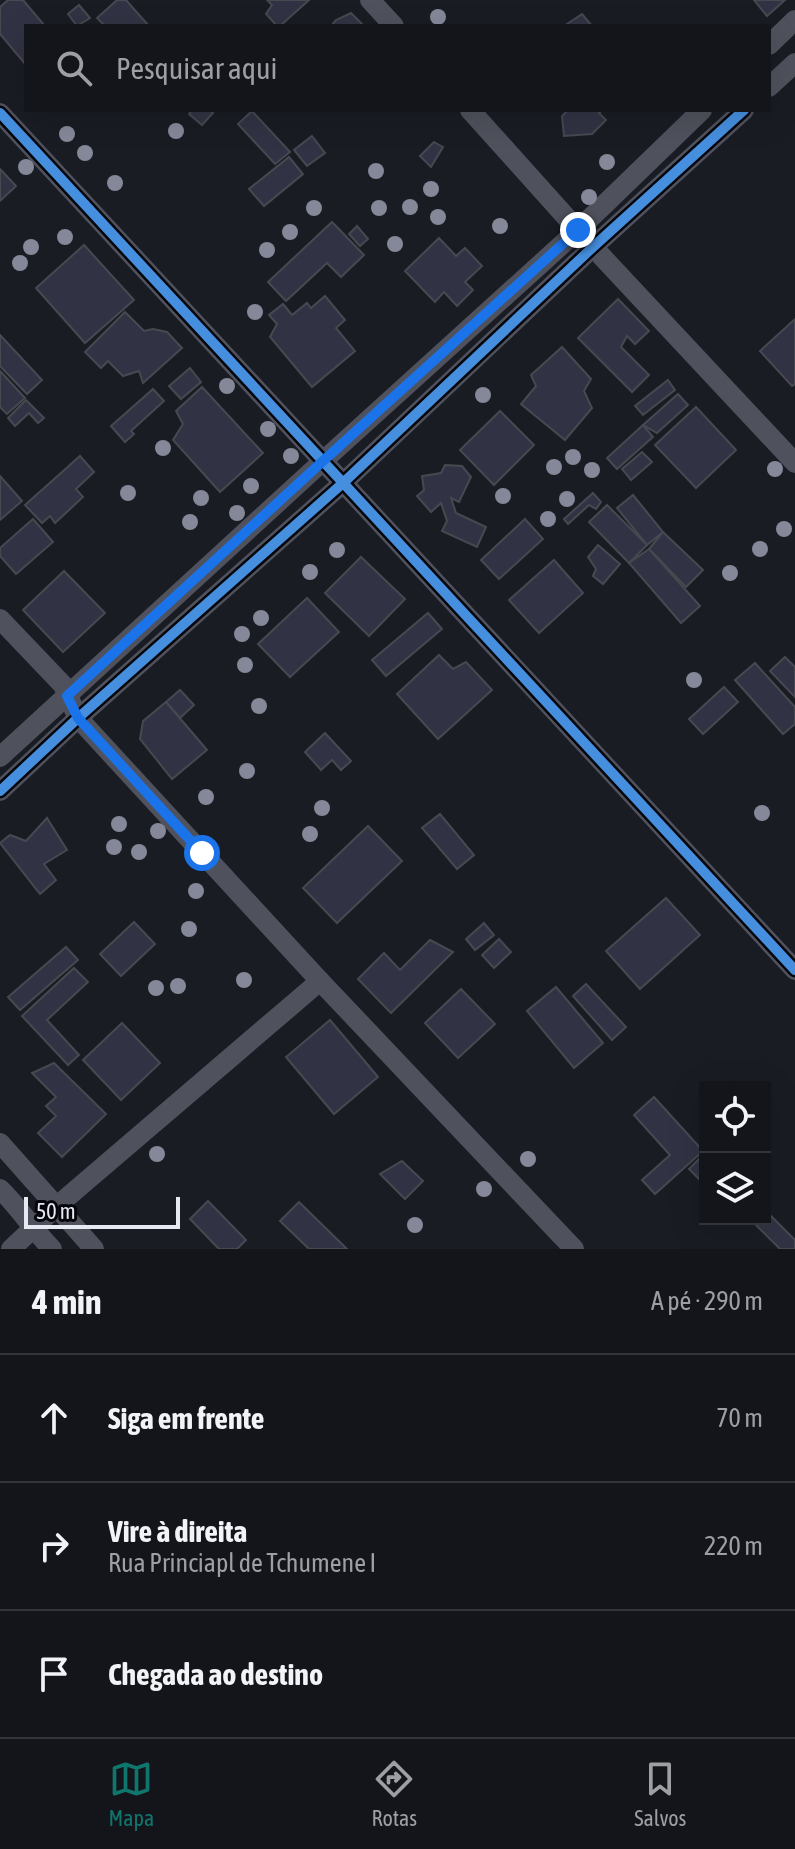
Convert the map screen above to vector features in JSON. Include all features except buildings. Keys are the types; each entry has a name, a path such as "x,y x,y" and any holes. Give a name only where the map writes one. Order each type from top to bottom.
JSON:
{"street":[{"path":"370,0 392,24"},
{"path":"771,43 795,20"},
{"path":"771,85 795,63"},
{"path":"472,112 795,463"},
{"path":"0,757 578,230 700,112"},
{"path":"0,791 343,483 593,247 742,112"},
{"path":"0,113 795,970"},
{"path":"0,619 63,685 78,718 320,981 574,1249"},
{"path":"11,1249 320,981"},
{"path":"0,1143 94,1249"},
{"path":"0,1189 52,1249"}],"cycle path":[{"path":"0,791 343,483 593,247 742,112"},
{"path":"0,113 795,970"}],"route":[{"path":"202,853 78,718 67,696 578,230"}]}
